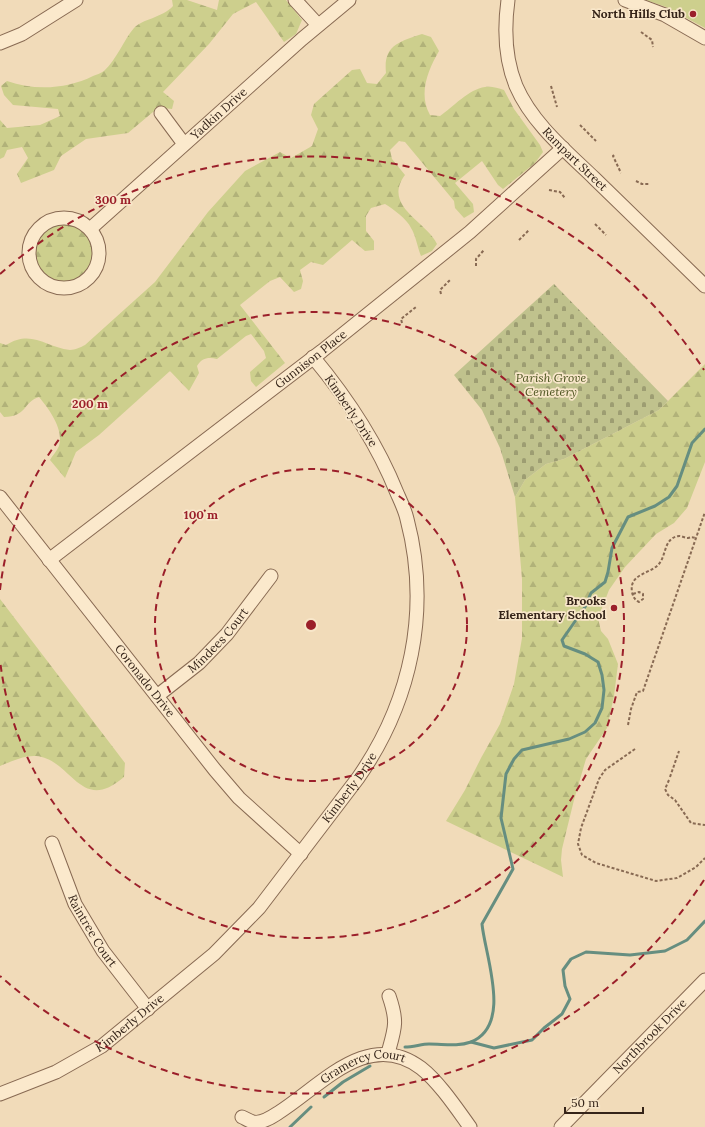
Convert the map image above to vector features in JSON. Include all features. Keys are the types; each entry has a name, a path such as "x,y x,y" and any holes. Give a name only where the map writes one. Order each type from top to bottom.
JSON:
{"street":[{"path":"0,43 22,34 76,0"},
{"path":"295,0 318,26"},
{"name":"Yadkin Drive","path":"90,229 184,144 349,0"},
{"name":"Rampart Street","path":"508,0 506,25 507,51 516,87 535,118 563,148 705,286"},
{"path":"625,0 665,15 705,38"},
{"path":"161,113 184,144"},
{"name":"Gunnison Place","path":"49,560 313,357 470,232 563,148"},
{"path":"62,218 75,220 90,229 97,241 99,252 97,264 89,276 78,285 63,288 52,286 42,281 35,273 29,260 29,248 32,237 39,228 48,221 62,218"},
{"name":"Kimberly Drive","path":"0,1094 72,1064 102,1046 225,943 259,908 302,854 358,778 392,721 412,654 417,614 415,566 407,518 392,480 371,437 348,402 313,357"},
{"name":"Coronado Drive","path":"0,497 215,770 239,798 302,854"},
{"name":"Mindees Court","path":"157,696 199,664 227,634 271,576"},
{"name":"Raintree Court","path":"52,843 75,904 103,951 148,1009"},
{"name":"Northbrook Drive","path":"561,1127 705,980"},
{"path":"388,1053 395,1028 395,1015 389,996"},
{"name":"Gramercy Court","path":"242,1117 254,1123 269,1119 345,1064 363,1058 388,1053 404,1058 422,1069 441,1089 470,1127"}],"path":[{"path":"641,32 652,40 653,47"},
{"path":"551,86 557,107"},
{"path":"580,125 596,141"},
{"path":"614,155 612,156 621,173"},
{"path":"636,181 642,184 650,184"},
{"path":"549,190 560,192 565,198"},
{"path":"595,224 606,235"},
{"path":"518,240 529,230"},
{"path":"476,266 476,259 484,250"},
{"path":"441,294 440,290 450,280"},
{"path":"402,323 401,319 416,307"},
{"path":"628,725 637,692 643,691 705,512"},
{"path":"633,594 639,592 643,594 643,599 639,602 635,600 633,594 633,584 636,579 658,565 671,539 682,536 696,538"},
{"path":"635,749 605,770 598,779 581,828 578,844 582,855 596,863 656,881 677,878 696,867 705,858"},
{"path":"679,751 665,789 668,795 675,800 691,823 705,826"}],"green space":[{"path":"172,0 187,0 217,10 219,0 286,0 302,20 296,34 284,42 256,2 233,14 209,44 163,92 174,101 172,109 163,108 153,112 128,133 86,139 61,156 54,170 21,183 17,174 28,158 22,147 7,150 4,157 0,159 0,120 7,128 40,125 60,116 58,109 13,105 4,95 1,86 7,81 40,87 62,86 73,84 104,71 113,61 134,28 142,22 158,16 168,10 173,6"},
{"name":"North Hills Club","path":"646,0 705,0 705,28 666,7"},
{"path":"422,34 431,37 439,51 431,66 426,82 425,99 426,107 430,115 440,116 467,95 479,88 490,87 504,90 514,109 540,145 543,152 535,163 503,189 498,185 482,161 455,183 473,204 474,212 464,218 455,208 454,201 405,142 399,141 390,150 392,159 405,175 399,186 399,196 402,204 408,212 432,236 437,244 432,251 421,256 414,234 409,225 403,218 385,204 371,208 366,216 366,231 374,241 374,250 365,251 352,240 323,265 311,262 300,270 303,281 301,289 294,292 280,277 270,281 240,305 285,363 256,387 251,381 250,372 266,358 264,351 251,334 246,336 217,359 208,358 201,361 197,366 199,373 189,391 170,371 99,435 76,452 65,478 50,460 59,446 60,440 58,426 51,413 39,397 30,402 17,415 4,417 0,412 0,343 6,345 15,340 31,339 70,350 85,345 155,282 208,212 245,171 280,152 291,158 312,146 318,129 311,115 314,104 352,70 360,69 367,83 377,84 386,73 387,56 390,50 400,42"},
{"path":"63,223 80,228 88,236 93,253 88,270 80,278 63,283 46,278 38,270 33,253 38,236 46,228"},
{"name":"Parish Grove Cemetery","path":"554,284 668,401 659,410 564,459 546,464 525,480 515,497 500,448 482,410 454,375"},
{"path":"705,364 705,462 687,508 674,523 656,534 625,567 609,590 598,618 601,631 608,639 618,664 614,696 607,728 586,759 574,800 562,849 561,860 563,877 446,821 465,790 500,724 514,684 522,638 522,579 515,497 525,480 546,464 564,459 659,410"},
{"path":"0,599 125,763 124,777 109,787 97,790 86,788 59,766 48,759 36,756 22,758 0,766"}],"waterway":[{"path":"405,1047 429,1044 466,1044 484,1033 491,1021 494,1006 493,989 482,924 513,869 501,818 506,774 514,759 522,750 569,739 585,732 595,723 602,708 604,690 598,662 585,654 564,646 562,640 585,607 591,593 605,582 612,548 628,517 655,506 669,497 677,486 692,443 705,429"},
{"path":"471,1042 494,1048 532,1040 544,1028 562,1014 570,999 565,986 563,970 571,959 586,952 630,955 665,951 687,940 705,921"},
{"path":"324,1097 343,1082 370,1066"},
{"path":"290,1127 311,1107"}],"place":[{"name":"North Hills Club","path":"693,14"},
{"name":"Brooks Elementary School","path":"614,608"}]}
